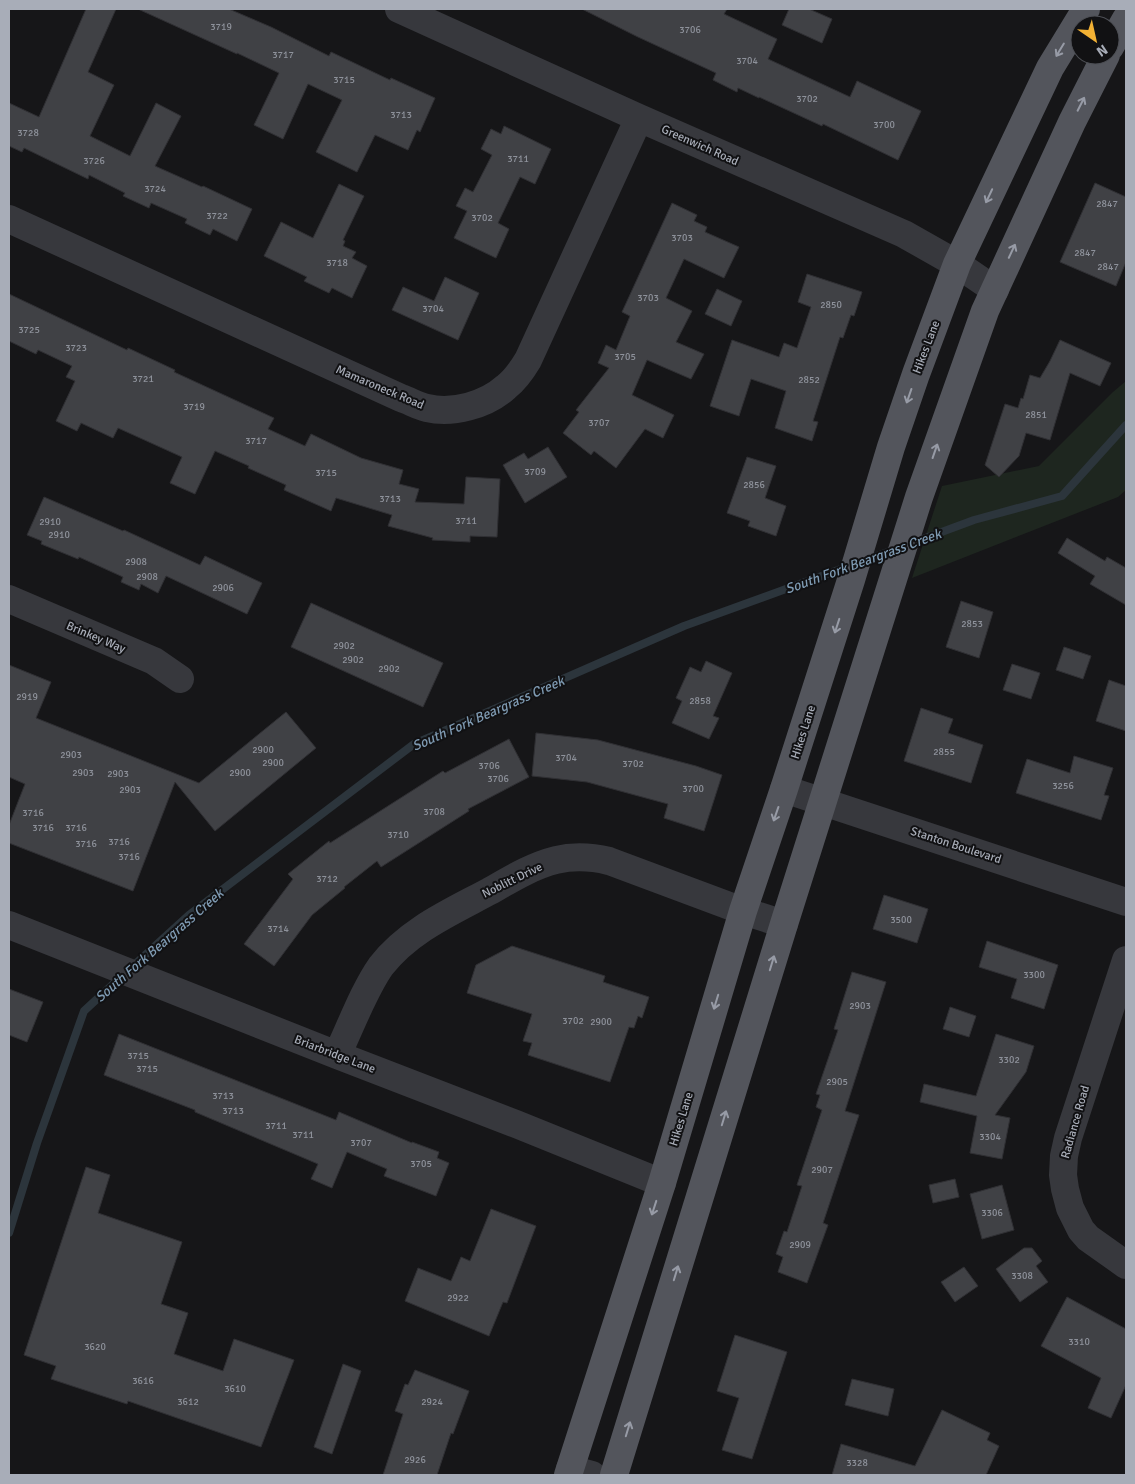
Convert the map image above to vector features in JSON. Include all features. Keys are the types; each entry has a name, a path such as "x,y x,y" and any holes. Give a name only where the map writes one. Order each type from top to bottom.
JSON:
{"main road":[{"name":"Hikes Lane","path":"576,1473 743,911 852,580 869,520 916,374 958,264 1050,68 1086,9"},
{"path":"614,1475 784,924 919,497 962,371 985,311 1072,122 1101,65"}],"street":[{"name":"Greenwich Road","path":"400,9 639,118 904,234 958,264 995,290"},
{"name":"Mamaroneck Road","path":"9,219 402,398 427,408 456,409 482,403 506,388 519,374 639,118"},
{"name":"Brinkey Way","path":"9,599 154,662 180,679"},
{"name":"Stanton Boulevard","path":"784,789 1126,902"},
{"name":"Noblitt Drive","path":"337,1055 369,986 380,967 410,936 432,922 531,869 556,860 577,857 598,859 784,924"},
{"name":"Briarbridge Lane","path":"9,925 507,1120 662,1183"},
{"name":"Radiance Road","path":"1126,960 1068,1138 1064,1156 1063,1175 1064,1189 1070,1208 1081,1230 1088,1238 1126,1265"}],"shaded area":[{"path":"1126,381 1126,490 1118,497 912,578 942,486 1039,466"}],"building":[{"path":"86,9 116,9 88,72 114,85 90,136 130,156 156,103 181,116 155,166 252,209 237,241 213,229 210,235 185,223 187,219 151,203 149,208 123,196 125,193 89,175 88,179 24,148 22,152 9,146 9,103 39,117"},
{"path":"138,9 229,9 271,27 329,56 331,52 390,80 391,78 435,98 420,132 417,130 408,150 375,135 357,172 316,152 342,100 308,84 283,139 254,125 279,73"},
{"path":"582,9 727,9 724,14 777,39 768,59 850,97 857,81 921,111 898,160 823,124 822,126 738,88 737,92 713,80 716,73"},
{"path":"789,9 809,9 832,19 822,43 782,25"},
{"path":"504,126 551,149 535,184 520,177 498,223 509,229 496,258 454,238 467,211 456,206 465,188 473,192 492,155 481,149 491,129 501,134"},
{"path":"1095,183 1126,197 1126,262 1116,286 1060,262"},
{"path":"339,184 364,196 343,240 345,241 343,246 356,252 352,258 367,266 352,298 332,288 329,293 304,281 307,277 264,256 281,222 313,238"},
{"path":"672,203 697,215 694,221 707,227 705,232 739,247 724,278 684,259 666,298 692,311 676,342 704,354 691,379 647,360 632,395 674,415 663,438 645,429 616,468 594,451 591,455 563,433 579,412 576,410 609,368 598,363 606,345 616,350 630,316 622,312"},
{"path":"807,274 862,292 854,316 851,315 843,338 840,337 813,421 818,422 812,441 775,428 786,391 751,379 739,416 710,406 732,340 779,357 784,343 797,348 811,307 798,302"},
{"path":"445,277 479,293 458,340 392,310 403,287 434,301"},
{"path":"717,289 742,301 731,326 705,314"},
{"path":"9,294 127,350 128,348 175,370 174,372 274,418 268,429 305,446 311,434 361,458 403,470 399,484 419,489 415,502 464,504 466,477 500,479 497,537 470,536 470,542 432,540 433,538 388,526 392,515 336,498 331,511 284,490 286,485 215,451 195,494 170,483 182,457 118,428 113,438 81,423 77,431 56,421 75,381 66,377 72,366 38,350 36,354 9,341"},
{"path":"1060,340 1111,363 1100,386 1070,373 1050,440 1026,433 1019,456 999,477 985,465 1005,404 1018,408 1021,398 1023,399 1030,375 1040,378"},
{"path":"548,447 567,477 525,503 503,465 524,453 528,459"},
{"path":"747,457 776,466 765,498 786,506 776,536 748,526 750,521 727,513"},
{"path":"44,497 124,530 200,565 205,556 262,583 247,614 166,576 158,593 141,584 139,590 121,582 123,577 79,557 78,559 41,544 42,541 27,535"},
{"path":"1067,538 1105,561 1107,557 1126,568 1126,605 1090,584 1095,576 1058,553"},
{"path":"961,601 993,612 979,658 946,647"},
{"path":"311,603 443,663 423,707 291,647"},
{"path":"1064,647 1091,656 1083,679 1056,670"},
{"path":"706,661 732,673 713,716 719,718 709,739 672,723 682,701 676,698 690,667 701,672"},
{"path":"1012,664 1040,673 1031,699 1003,690"},
{"path":"9,665 51,682 36,718 199,783 286,712 316,748 215,831 175,782 133,891 9,843 9,825 25,784 9,777"},
{"path":"1109,680 1126,686 1126,731 1096,721"},
{"path":"921,708 953,719 948,733 983,745 971,783 904,761"},
{"path":"536,733 598,740 696,766 722,775 704,831 664,818 668,804 587,782 532,776"},
{"path":"509,739 529,777 468,809 469,811 381,867 377,861 312,915 274,966 244,944 293,879 288,874 329,841 330,843 443,771 445,773"},
{"path":"1074,756 1113,768 1104,795 1109,796 1101,820 1016,793 1027,759 1070,773"},
{"path":"884,895 928,909 917,943 873,929"},
{"path":"987,941 1058,965 1044,1009 1011,998 1017,979 979,967"},
{"path":"512,946 605,976 603,982 649,997 642,1018 638,1016 634,1028 629,1027 610,1082 528,1055 532,1043 523,1041 532,1014 467,993 476,965"},
{"path":"852,972 886,982 845,1111 859,1115 823,1223 828,1225 807,1283 778,1272 783,1257 776,1254 784,1231 787,1232 802,1186 797,1185 822,1110 816,1107 820,1095 816,1094 838,1030 834,1029"},
{"path":"9,989 43,1002 27,1042 9,1035"},
{"path":"950,1007 976,1016 969,1037 943,1029"},
{"path":"119,1034 336,1120 339,1112 412,1143 439,1152 437,1158 449,1163 436,1196 384,1176 387,1169 347,1152 332,1188 311,1179 318,1164 195,1112 195,1110 104,1075"},
{"path":"996,1034 1034,1046 1026,1072 995,1115 1010,1118 1002,1159 970,1153 977,1116 920,1102 924,1084 976,1096"},
{"path":"86,1167 110,1175 98,1213 182,1242 161,1304 188,1313 174,1354 223,1371 234,1339 294,1360 261,1447 128,1401 127,1404 51,1379 56,1366 24,1355"},
{"path":"955,1179 959,1197 933,1203 929,1185"},
{"path":"1002,1185 1014,1230 982,1239 970,1194"},
{"path":"491,1209 536,1226 507,1303 503,1302 489,1336 405,1301 418,1268 451,1281 461,1257 470,1261"},
{"path":"1024,1248 1032,1248 1042,1261 1036,1266 1048,1282 1020,1302 996,1269"},
{"path":"964,1267 978,1286 955,1302 941,1282"},
{"path":"1067,1297 1126,1329 1126,1385 1111,1418 1088,1408 1101,1378 1041,1346"},
{"path":"735,1335 787,1352 752,1459 722,1450 739,1398 717,1391"},
{"path":"343,1364 361,1371 332,1454 314,1447"},
{"path":"415,1370 469,1391 453,1434 451,1433 437,1475 383,1475 403,1414 395,1411 405,1384 408,1385"},
{"path":"852,1379 894,1389 888,1416 845,1405"},
{"path":"942,1410 990,1433 987,1440 999,1446 986,1475 832,1475 841,1444 915,1466"}],"waterway":[{"name":"South Fork Beargrass Creek","path":"912,543 974,520 1062,496 1126,425"},
{"name":"South Fork Beargrass Creek","path":"863,561 896,549"},
{"name":"South Fork Beargrass Creek","path":"132,967 189,915 414,744 684,626 849,566"},
{"name":"South Fork Beargrass Creek","path":"9,1233 37,1143 84,1011 123,975"}]}
